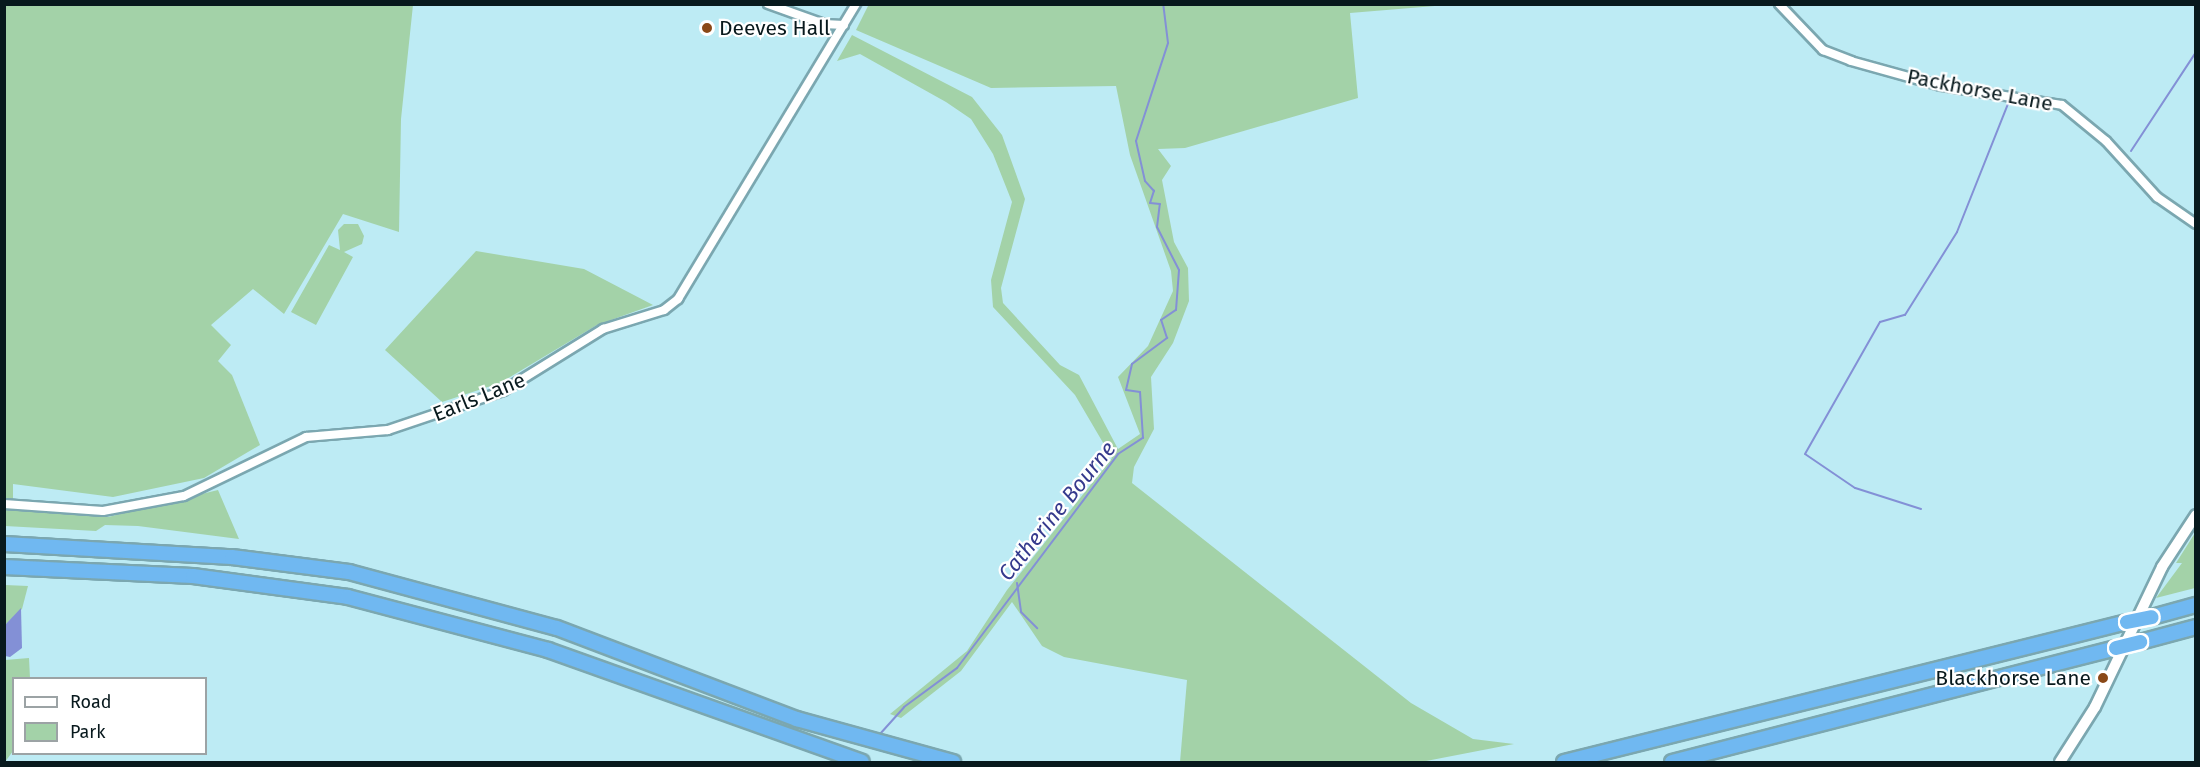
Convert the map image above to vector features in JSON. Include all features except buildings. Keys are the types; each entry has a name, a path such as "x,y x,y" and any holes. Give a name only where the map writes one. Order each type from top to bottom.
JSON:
{"highway":[{"path":"4,544 232,557 349,572 557,628 871,742 953,762"},
{"path":"4,567 193,576 348,597 548,650 862,762"},
{"path":"1564,762 2196,605"},
{"path":"1672,762 2196,627"}],"main road":[{"path":"2060,762 2094,707 2162,567 2196,515"}],"street":[{"path":"768,4 824,24 844,25"},
{"name":"Earls Lane","path":"4,504 103,511 184,496 306,437 388,430 503,391 603,329 664,310 678,299 856,4"},
{"name":"Packhorse Lane","path":"1779,4 1823,50 1851,61 1941,86 2062,105 2106,141 2157,197 2196,224"},
{"path":"824,24 833,43"}],"green space":[{"path":"869,4 1447,5 1350,13 1358,98 1185,148 1158,149 1171,166 1162,180 1174,242 1188,268 1189,301 1173,343 1151,377 1154,429 1134,467 1132,483 1411,703 1473,739 1514,744 1421,762 1180,762 1187,680 1064,657 1042,646 1012,602 961,671 901,718 890,714 967,651 1007,590 1112,458 1075,395 993,307 991,280 1012,202 993,154 971,119 946,102 860,54 837,61 852,35 972,97 1002,135 1025,199 1001,288 1003,303 1060,365 1079,375 1118,449 1140,434 1118,377 1148,346 1173,291 1171,271 1130,155 1116,86 991,88 856,30"},
{"path":"4,5 413,5 401,119 399,232 343,214 284,314 253,289 211,325 231,345 218,361 232,375 260,445 204,478 113,497 13,484 13,499 5,498"},
{"path":"344,224 358,224 364,236 362,244 344,252 353,257 316,325 291,312 329,245 340,250 338,230"},
{"path":"476,251 584,269 653,305 597,325 500,383 442,402 385,350"},
{"path":"218,490 239,539 138,526 105,525 96,531 5,526 5,510 108,517"},
{"path":"2195,533 2195,588 2156,598 2182,563 2176,563"},
{"path":"5,585 28,586 22,609 5,625"},
{"path":"29,658 30,677 12,677 12,752 5,762 5,660"}],"water":[{"path":"21,608 22,648 10,657 5,656 5,625"}],"waterway":[{"name":"Catherine Bourne","path":"880,734 904,707 957,668 1118,454 1143,438 1140,392 1126,390 1132,364 1167,338 1161,320 1176,310 1179,270 1157,227 1160,204 1150,203 1154,191 1145,181 1136,141 1168,43 1163,4"},
{"path":"2131,151 2196,52"},
{"path":"1921,509 1855,488 1805,454 1880,322 1905,315 1957,232 2010,99"},
{"path":"2045,106 2063,110"},
{"path":"2097,138 2120,163"},
{"path":"1017,583 1021,612 1037,628"}],"place":[{"name":"Deeves Hall","path":"707,28"},
{"name":"Blackhorse Lane","path":"2103,678"}]}
